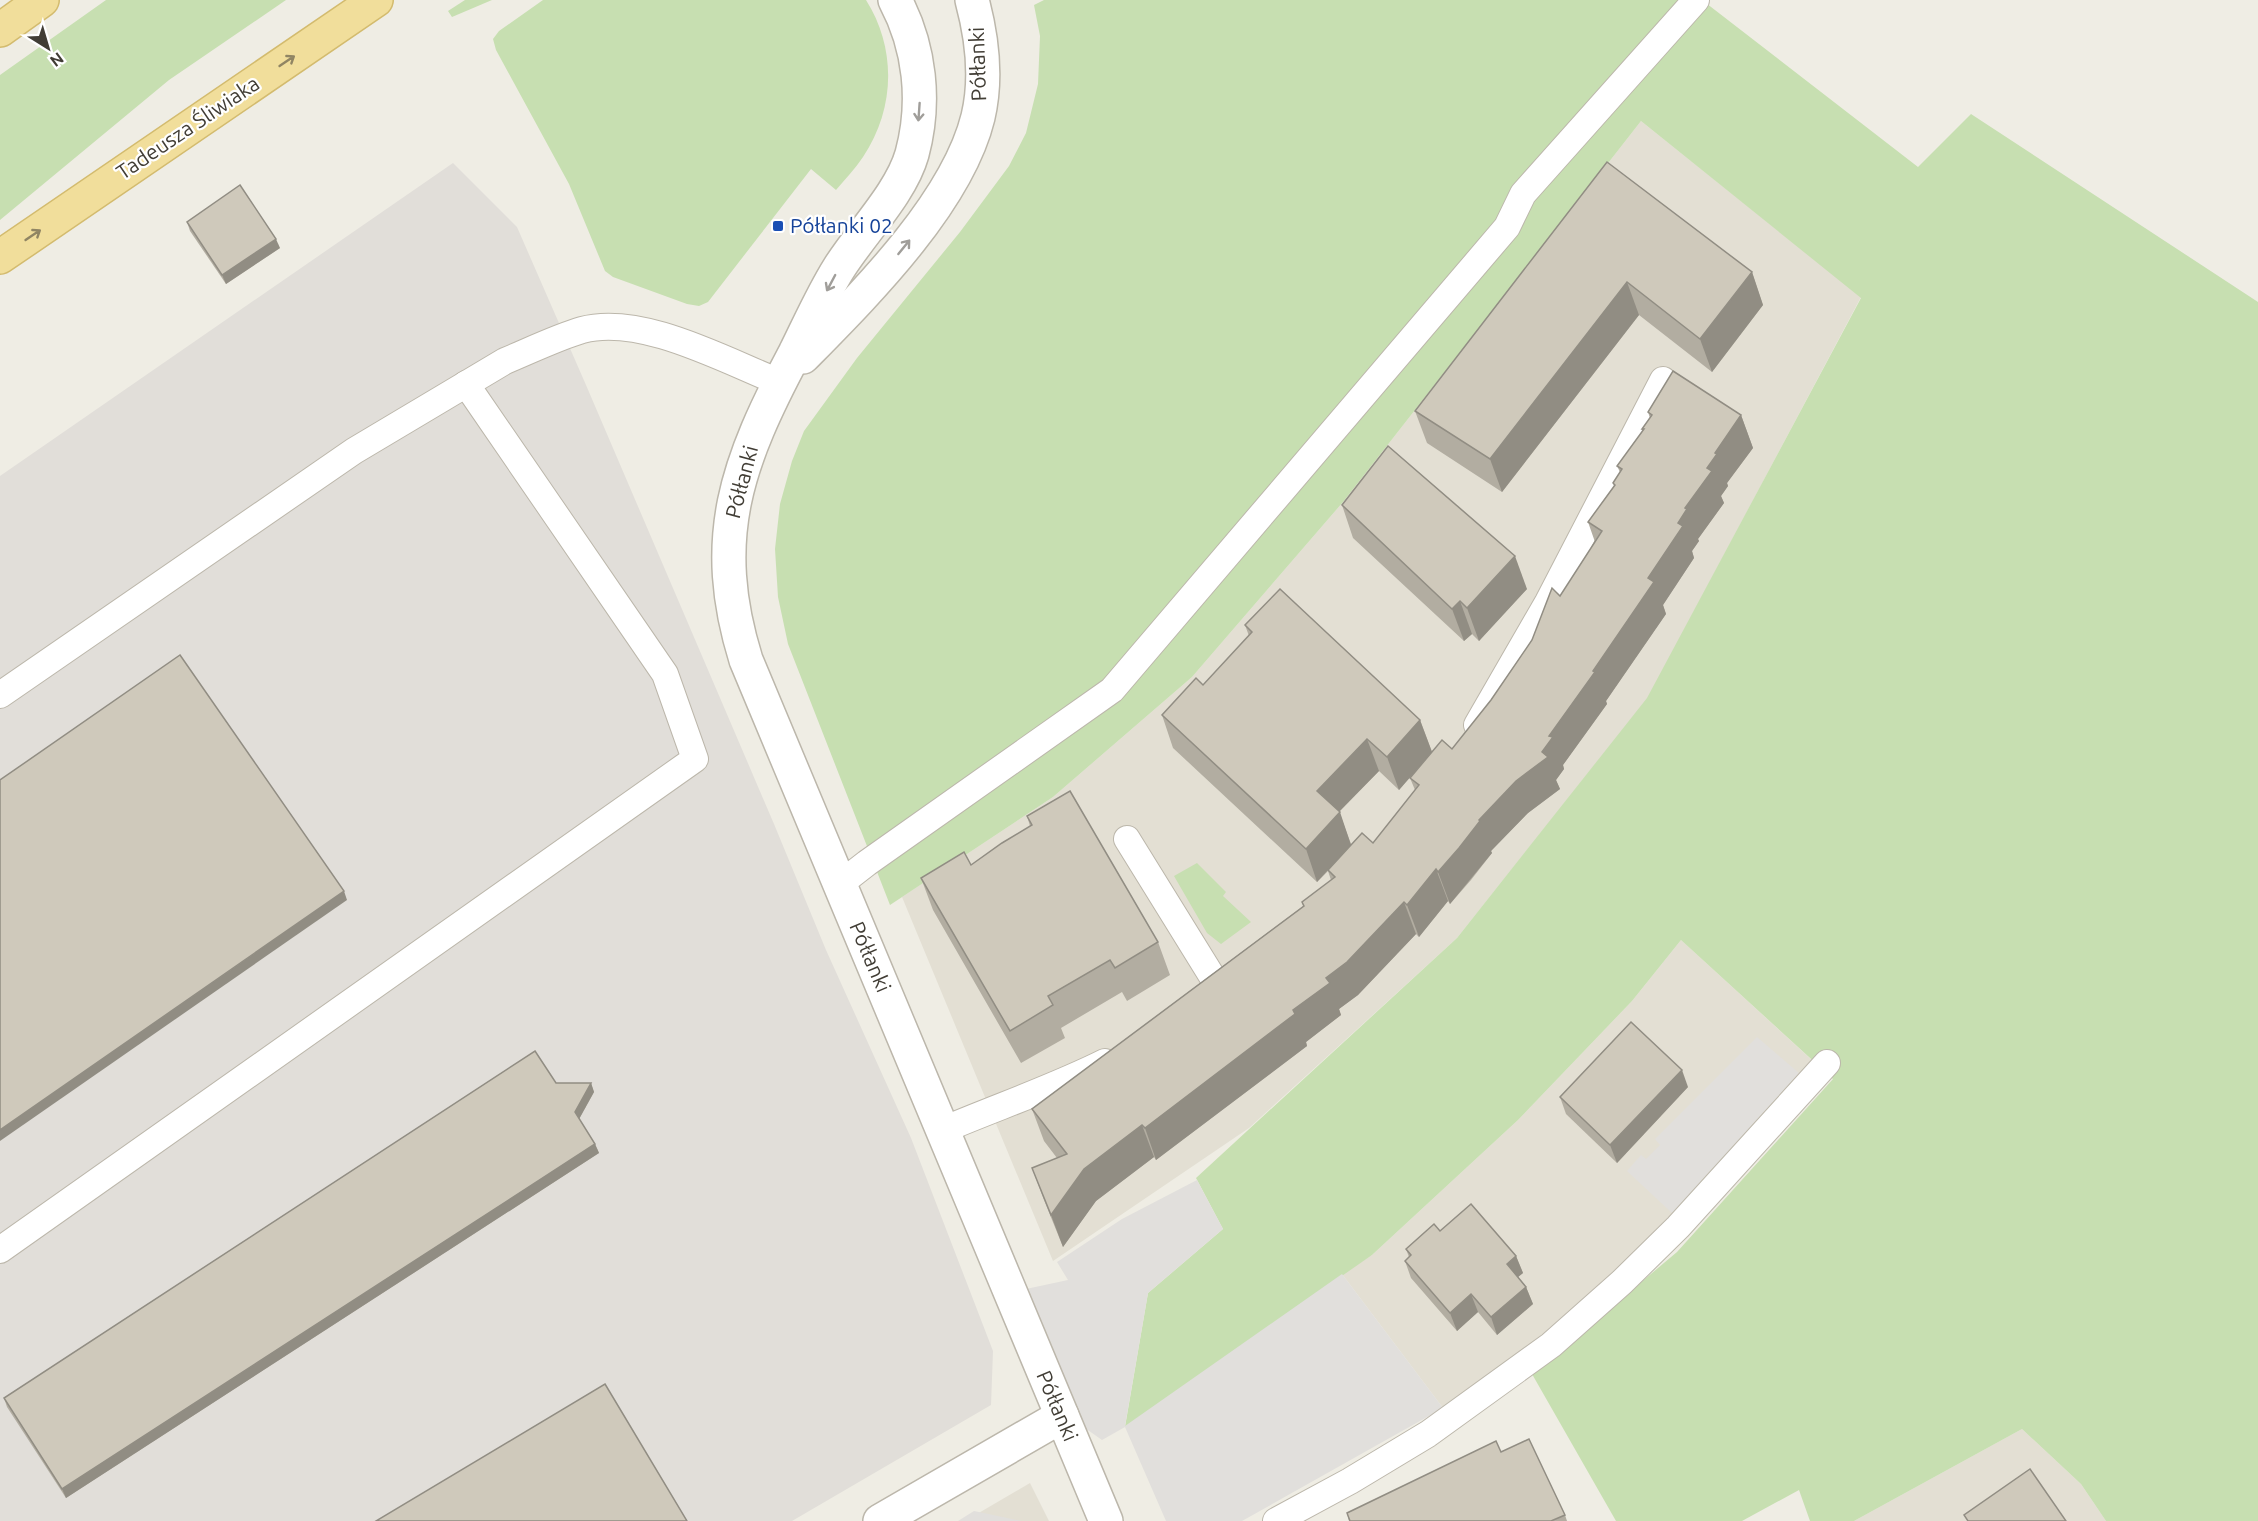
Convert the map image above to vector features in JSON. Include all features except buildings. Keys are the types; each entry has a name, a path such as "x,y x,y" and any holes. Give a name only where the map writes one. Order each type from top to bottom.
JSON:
{"main road":[{"path":"0,30 42,0"},
{"name":"Tadeusza Śliwiaka","path":"0,257 376,0"}],"street":[{"name":"Półłanki","path":"895,0 910,36 920,93 918,124 911,155 895,188 839,269 759,423 741,472 732,510 728,550 735,623 746,660 1106,1521"},
{"name":"Półłanki","path":"779,382 866,294 918,230 966,152 979,115 982,82 980,38 972,0"},
{"path":"880,1521 1062,1416"}],"lane":[{"path":"840,884 876,856 1112,690 1507,227 1523,194 1696,0"},
{"path":"0,695 354,451 505,361 582,330 613,326 626,327 670,338 779,382"},
{"path":"1458,746 1480,720 1548,602 1663,380"},
{"path":"0,1250 695,759 665,674 466,384"},
{"path":"1127,839 1209,993 1240,971"},
{"path":"943,1130 994,1108 1065,1082 1129,1050"},
{"path":"1276,1521 1350,1481 1428,1434 1551,1346 1622,1282 1678,1227 1827,1063"}],"shaded area":[{"path":"1641,121 1861,297 1648,698 1457,938 1249,1128 1053,1261 902,897 1053,797 1192,677 1343,502"},
{"path":"453,163 517,227 586,385 826,950 911,1138 993,1351 991,1405 792,1521 0,1521 0,476"},
{"path":"1681,940 1813,1061 1641,1247 1538,1338 1443,1408 1342,1274 1372,1255 1518,1120 1632,1001"},
{"path":"1757,1037 1799,1073 1672,1213 1627,1171 1641,1155 1646,1159 1660,1145 1655,1139"},
{"path":"1197,1180 1223,1229 1148,1293 1125,1426 1342,1274 1443,1408 1242,1521 1166,1521 1125,1427 1102,1440 1085,1428 1026,1289 1068,1280 1057,1262 1122,1219"},
{"path":"2022,1429 2081,1484 2106,1521 1854,1521"},
{"path":"1030,1483 1049,1521 965,1521"},
{"path":"974,1511 1022,1521 958,1521"}],"green space":[{"path":"106,0 286,0 169,80 0,220 0,75"},
{"path":"465,0 492,0 452,17 448,11"},
{"path":"543,0 866,0 883,38 887,59 886,99 874,138 863,157 836,190 811,169 708,302 699,306 687,304 613,277 605,271 569,184 496,50 493,39 499,31"},
{"path":"1044,0 1702,0 1918,167 1971,114 2258,302 2258,1521 2106,1521 2081,1484 2022,1429 1854,1521 1810,1521 1799,1490 1742,1521 1616,1521 1532,1374 1677,1252 1833,1079 1681,940 1632,1001 1518,1120 1372,1255 1125,1427 1148,1293 1223,1229 1196,1178 1457,938 1647,698 1861,298 1641,121 1343,502 1192,677 1053,797 890,905 788,644 778,597 775,549 780,504 792,461 804,431 857,358 960,232 1009,166 1026,133 1038,84 1040,36 1034,5"},
{"path":"1197,863 1226,892 1223,896 1251,922 1221,944 1207,933 1174,876"}],"place":[{"name":"Półłanki 02","path":"778,226"}]}
